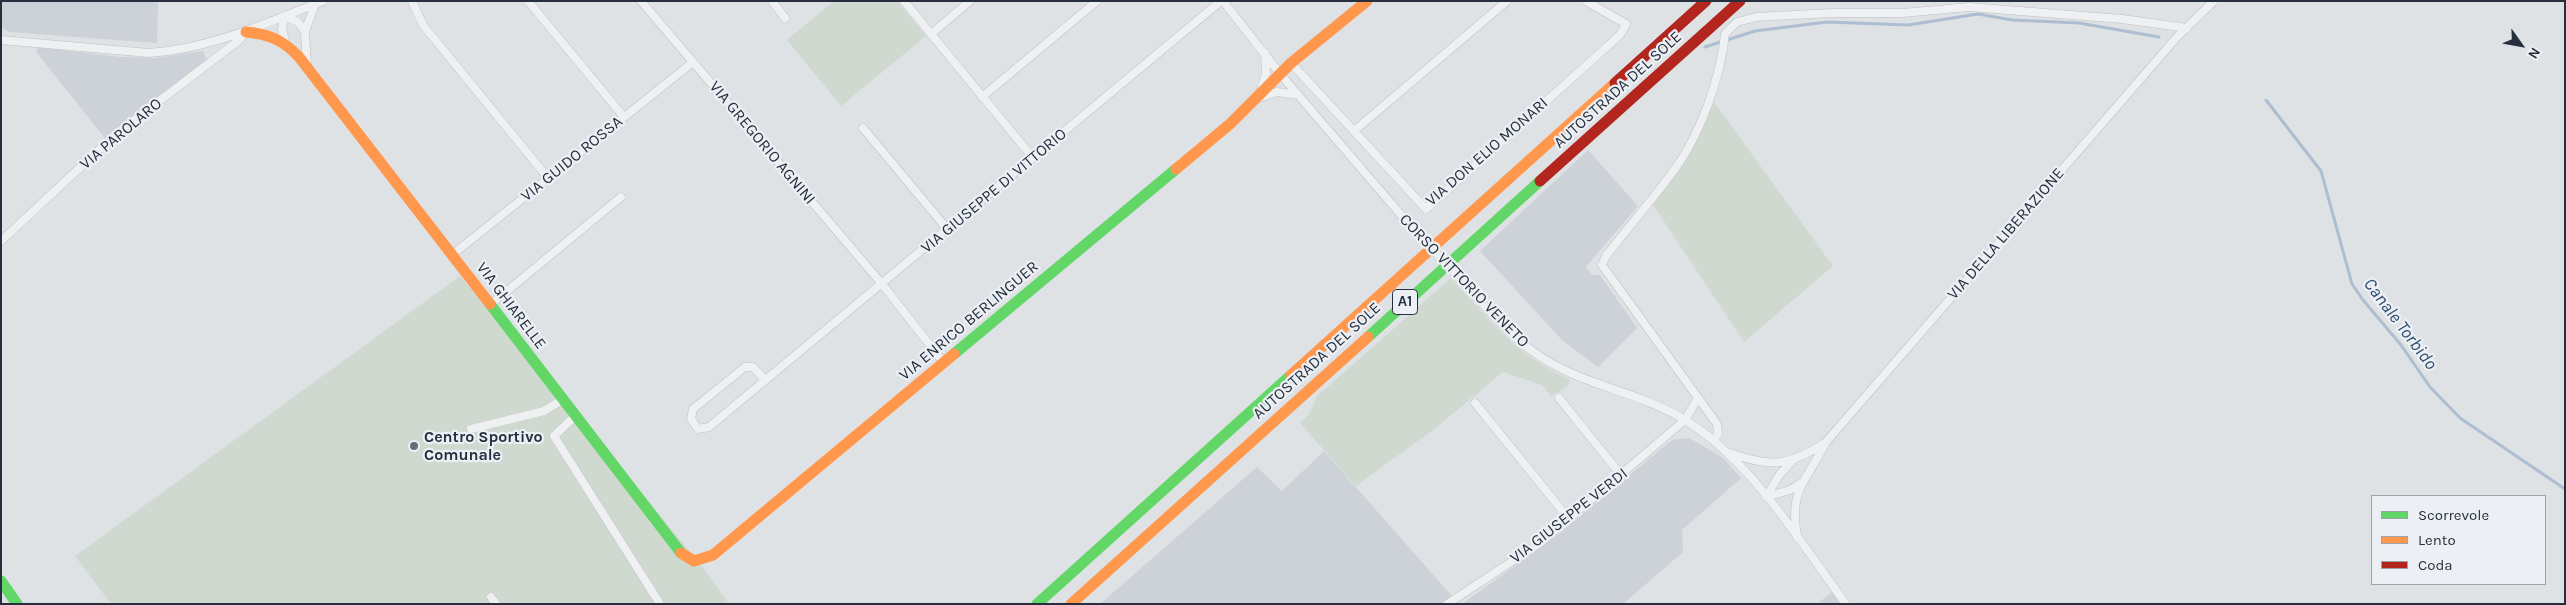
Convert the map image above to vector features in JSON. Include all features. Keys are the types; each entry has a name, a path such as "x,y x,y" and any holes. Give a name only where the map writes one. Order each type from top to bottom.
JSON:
{"main road":[{"name":"VIA ENRICO BERLINGUER","path":"694,561 713,555 944,363 1223,130 1282,75 1292,63 1367,1"},
{"name":"AUTOSTRADA DEL SOLE","path":"1037,604 1706,1"},
{"name":"AUTOSTRADA DEL SOLE","path":"1071,604 1740,1"},
{"name":"VIA GHIARELLE","path":"246,32 266,33 285,41 307,66 680,554 694,561"},
{"path":"1,581 16,604"}],"street":[{"path":"1,40 148,53 194,47 246,32 323,1"},
{"path":"412,1 423,25 548,178"},
{"path":"528,1 624,117"},
{"name":"VIA GREGORIO AGNINI","path":"642,1 882,284 944,363"},
{"path":"772,1 785,18"},
{"path":"904,1 1033,158"},
{"path":"931,34 970,1"},
{"path":"982,97 1097,1"},
{"name":"CORSO VITTORIO VENETO","path":"1222,1 1298,95 1408,223 1516,339 1532,352 1580,377 1658,406 1685,420 1714,440 1727,452 1766,497 1846,604"},
{"name":"VIA GIUSEPPE DI VITTORIO","path":"765,380 753,367 745,367 693,409 691,419 698,428 709,427 1222,1"},
{"path":"1354,131 1507,1"},
{"name":"VIA DON ELIO MONARI","path":"1292,63 1426,209 1620,35 1626,24 1586,1"},
{"name":"VIA DELLA LIBERAZIONE","path":"1797,537 1793,514 1796,495 1826,442 2187,28 2214,1"},
{"path":"307,66 305,32 314,4"},
{"path":"1714,440 1718,434 1717,424 1602,265 1606,256 1678,165 1694,138 1714,83 1724,46 1725,34 1737,22 1756,17 1832,12 1903,13 1969,7 2122,19 2187,28"},
{"path":"285,16 298,22 305,32"},
{"path":"285,16 282,29 285,41"},
{"name":"VIA PAROLARO","path":"1,241 116,134 238,41 246,32"},
{"name":"VIA ENRICO BERLINGUER","path":"1258,98 1266,73 1265,54"},
{"name":"VIA GUIDO ROSSA","path":"452,255 693,62"},
{"path":"1258,98 1277,92 1298,95"},
{"path":"863,128 948,230"},
{"path":"490,305 621,197"},
{"path":"1559,398 1621,475"},
{"path":"1685,420 1698,398"},
{"path":"471,429 544,411 562,400"},
{"path":"1475,403 1569,519"},
{"path":"574,416 554,436 660,604"},
{"name":"VIA GIUSEPPE VERDI","path":"1447,604 1540,543 1685,420"},
{"name":"VIA DELLA LIBERAZIONE","path":"1766,497 1780,474 1794,460 1826,442"},
{"name":"VIA DELLA LIBERAZIONE","path":"1727,452 1770,464 1794,460"},
{"path":"1766,497 1790,490 1802,483"}],"shaded area":[{"path":"1,1 158,1 157,43 9,32 1,27"},
{"path":"834,1 897,1 926,36 841,106 787,40"},
{"path":"38,47 120,57 157,58 203,51 208,62 109,143 36,52"},
{"path":"1714,102 1833,266 1744,342 1653,205 1687,156 1702,130"},
{"path":"1588,150 1638,206 1586,267 1592,275 1600,275 1637,328 1598,367 1562,340 1480,251"},
{"name":"Centro Sportivo Comunale","path":"460,276 531,357 704,569 729,604 111,604 75,556"},
{"path":"1451,278 1519,348 1551,370 1570,380 1568,386 1551,396 1542,385 1503,372 1437,427 1356,486 1300,423 1309,414 1317,396"},
{"path":"1689,438 1722,457 1741,478 1682,530 1683,552 1623,604 1462,604 1555,537 1672,440"},
{"path":"1324,451 1459,604 1100,604 1257,467 1282,491"},
{"path":"1832,592 1840,604 1817,604"}],"waterway":[{"name":"Canale Torbido","path":"1705,47 1755,31 1827,22 1908,25 1978,14 2012,20 2079,23 2159,37"},
{"name":"Canale Torbido","path":"2266,100 2321,171 2352,284 2363,300 2401,345 2430,387 2460,418 2565,489"}],"traffic: fast":[{"path":"954,354 1176,169"},
{"path":"1368,337 1540,181"},
{"path":"490,304 681,553"},
{"path":"1037,604 1291,375"},
{"path":"1,581 17,604"}],"traffic: slow":[{"path":"1176,169 1230,124 1291,63 1367,1"},
{"path":"246,32 262,34 275,39 287,46 299,57 490,304"},
{"path":"1291,375 1615,83"},
{"path":"1071,604 1368,337"},
{"path":"681,553 694,561 713,555 954,354"}],"traffic: jam":[{"path":"1615,83 1706,1"},
{"path":"1540,181 1740,1"}],"place":[{"name":"Centro Sportivo Comunale","path":"414,446"}]}
